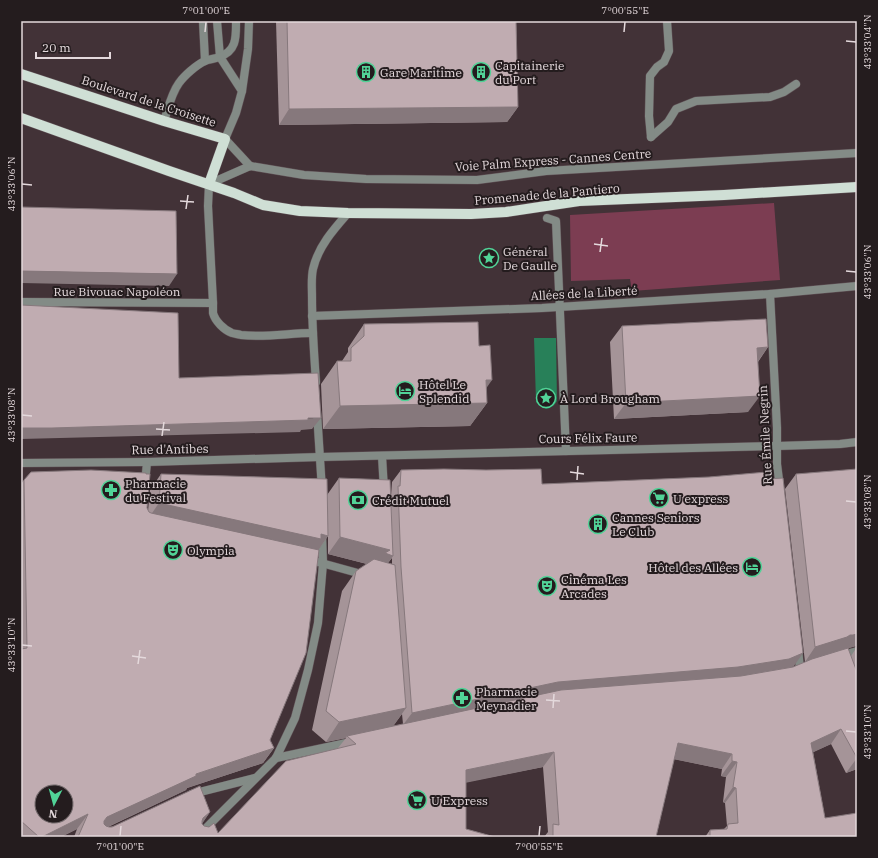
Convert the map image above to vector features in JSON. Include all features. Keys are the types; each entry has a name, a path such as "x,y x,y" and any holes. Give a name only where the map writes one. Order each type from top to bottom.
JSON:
{"main road":[{"name":"Boulevard de la Croisette","path":"21,74 164,121 225,139 209,184"},
{"path":"21,118 209,184"},
{"name":"Promenade de la Pantiero","path":"209,184 263,205 300,211 471,214 506,212 579,202 857,187"}],"street":[{"path":"202,21 205,61"},
{"path":"218,21 220,57 242,91"},
{"path":"164,121 171,97 178,84 191,71 205,61 227,54 232,48 236,38 236,21"},
{"path":"249,21 248,48 242,91 236,113 225,139 250,166 209,184 208,206 214,314 223,327 232,333 256,336 313,333"},
{"path":"668,21 668,51 664,62 657,67 650,76 649,116 651,137 668,122 676,109 696,101 770,97 784,92 796,84"},
{"name":"Voie Palm Express - Cannes Centre","path":"250,166 304,175 366,179 477,180 546,172 857,153"},
{"path":"316,388 312,316 312,270 318,253 326,240 335,227 348,213"},
{"path":"547,218 556,221 566,451"},
{"name":"Allées de la Liberté","path":"312,316 560,307 770,294 857,286"},
{"name":"Rue Émile Negrin","path":"770,294 777,464 781,496"},
{"name":"Rue Bivouac Napoléon","path":"21,302 213,304"},
{"path":"317,404 322,495"},
{"name":"Cours Félix Faure","path":"320,457 777,446 857,442"},
{"path":"382,456 384,501"},
{"name":"Rue d'Antibes","path":"21,463 147,462 320,457"},
{"path":"145,492 147,462"},
{"path":"197,837 276,758 295,718 308,670 318,623 323,563 322,526"},
{"path":"300,557 372,576"},
{"path":"796,638 800,670"},
{"path":"840,658 857,651"},
{"path":"276,758 360,740"},
{"path":"182,798 255,778"}],"shaded area":[{"path":"774,203 780,280 632,291 630,279 571,281 570,215"},
{"path":"534,338 556,338 557,401 555,404 546,409 536,402"}],"building":[{"name":"Gare Maritime","path":"287,21 516,21 518,107 289,109"},
{"path":"21,207 176,211 177,274 21,271"},
{"path":"21,305 178,313 179,378 318,373 321,418 308,418 308,420 21,428"},
{"path":"766,319 768,347 757,348 760,396 626,403 622,326"},
{"path":"478,322 479,346 490,345 492,380 486,380 487,403 340,406 337,361 351,361 351,348 364,336 364,324"},
{"path":"541,469 542,484 709,477 767,472 768,479 783,478 803,653 789,659 738,667 558,682 412,713 401,567 398,486 400,486 401,470"},
{"path":"857,469 857,634 815,647 796,474"},
{"path":"91,470 146,473 150,474 147,508 151,513 319,550 306,653 270,740 274,748 196,774 196,776 107,817 104,821 106,826 112,827 200,786 210,812 203,818 202,824 209,827 214,823 218,833 286,761 356,744 347,736 561,690 741,676 793,667 812,659 848,648 857,672 857,758 841,729 811,743 825,818 857,813 857,837 710,837 710,830 727,829 728,824 738,823 736,788 733,787 737,762 732,761 732,754 678,743 656,837 553,837 553,824 559,825 554,752 466,770 466,829 495,837 78,837 88,814 74,821 74,784 34,784 34,824 68,824 42,837 39,837 21,821 21,649 27,648 24,480 31,472"},
{"path":"161,474 327,479 328,536 321,534 321,539 159,503"},
{"path":"339,478 390,480 393,556 385,553 390,550 340,537"},
{"path":"374,559 395,565 406,708 339,722 326,711 356,571"}],"place":[{"name":"Gare Maritime","path":"366,72"},
{"name":"Capitainerie du Port","path":"481,72"},
{"name":"Général De Gaulle","path":"489,258"},
{"name":"Hôtel Le Splendid","path":"405,391"},
{"name":"À Lord Brougham","path":"546,398"},
{"name":"Pharmacie du Festival","path":"111,490"},
{"name":"U express","path":"659,498"},
{"name":"Crédit Mutuel","path":"358,500"},
{"name":"Cannes Seniors Le Club","path":"598,524"},
{"name":"Olympia","path":"173,550"},
{"name":"Hôtel des Allées","path":"752,567"},
{"name":"Cinéma Les Arcades","path":"547,586"},
{"name":"Pharmacie Meynadier","path":"462,698"},
{"name":"U Express","path":"417,800"}]}
